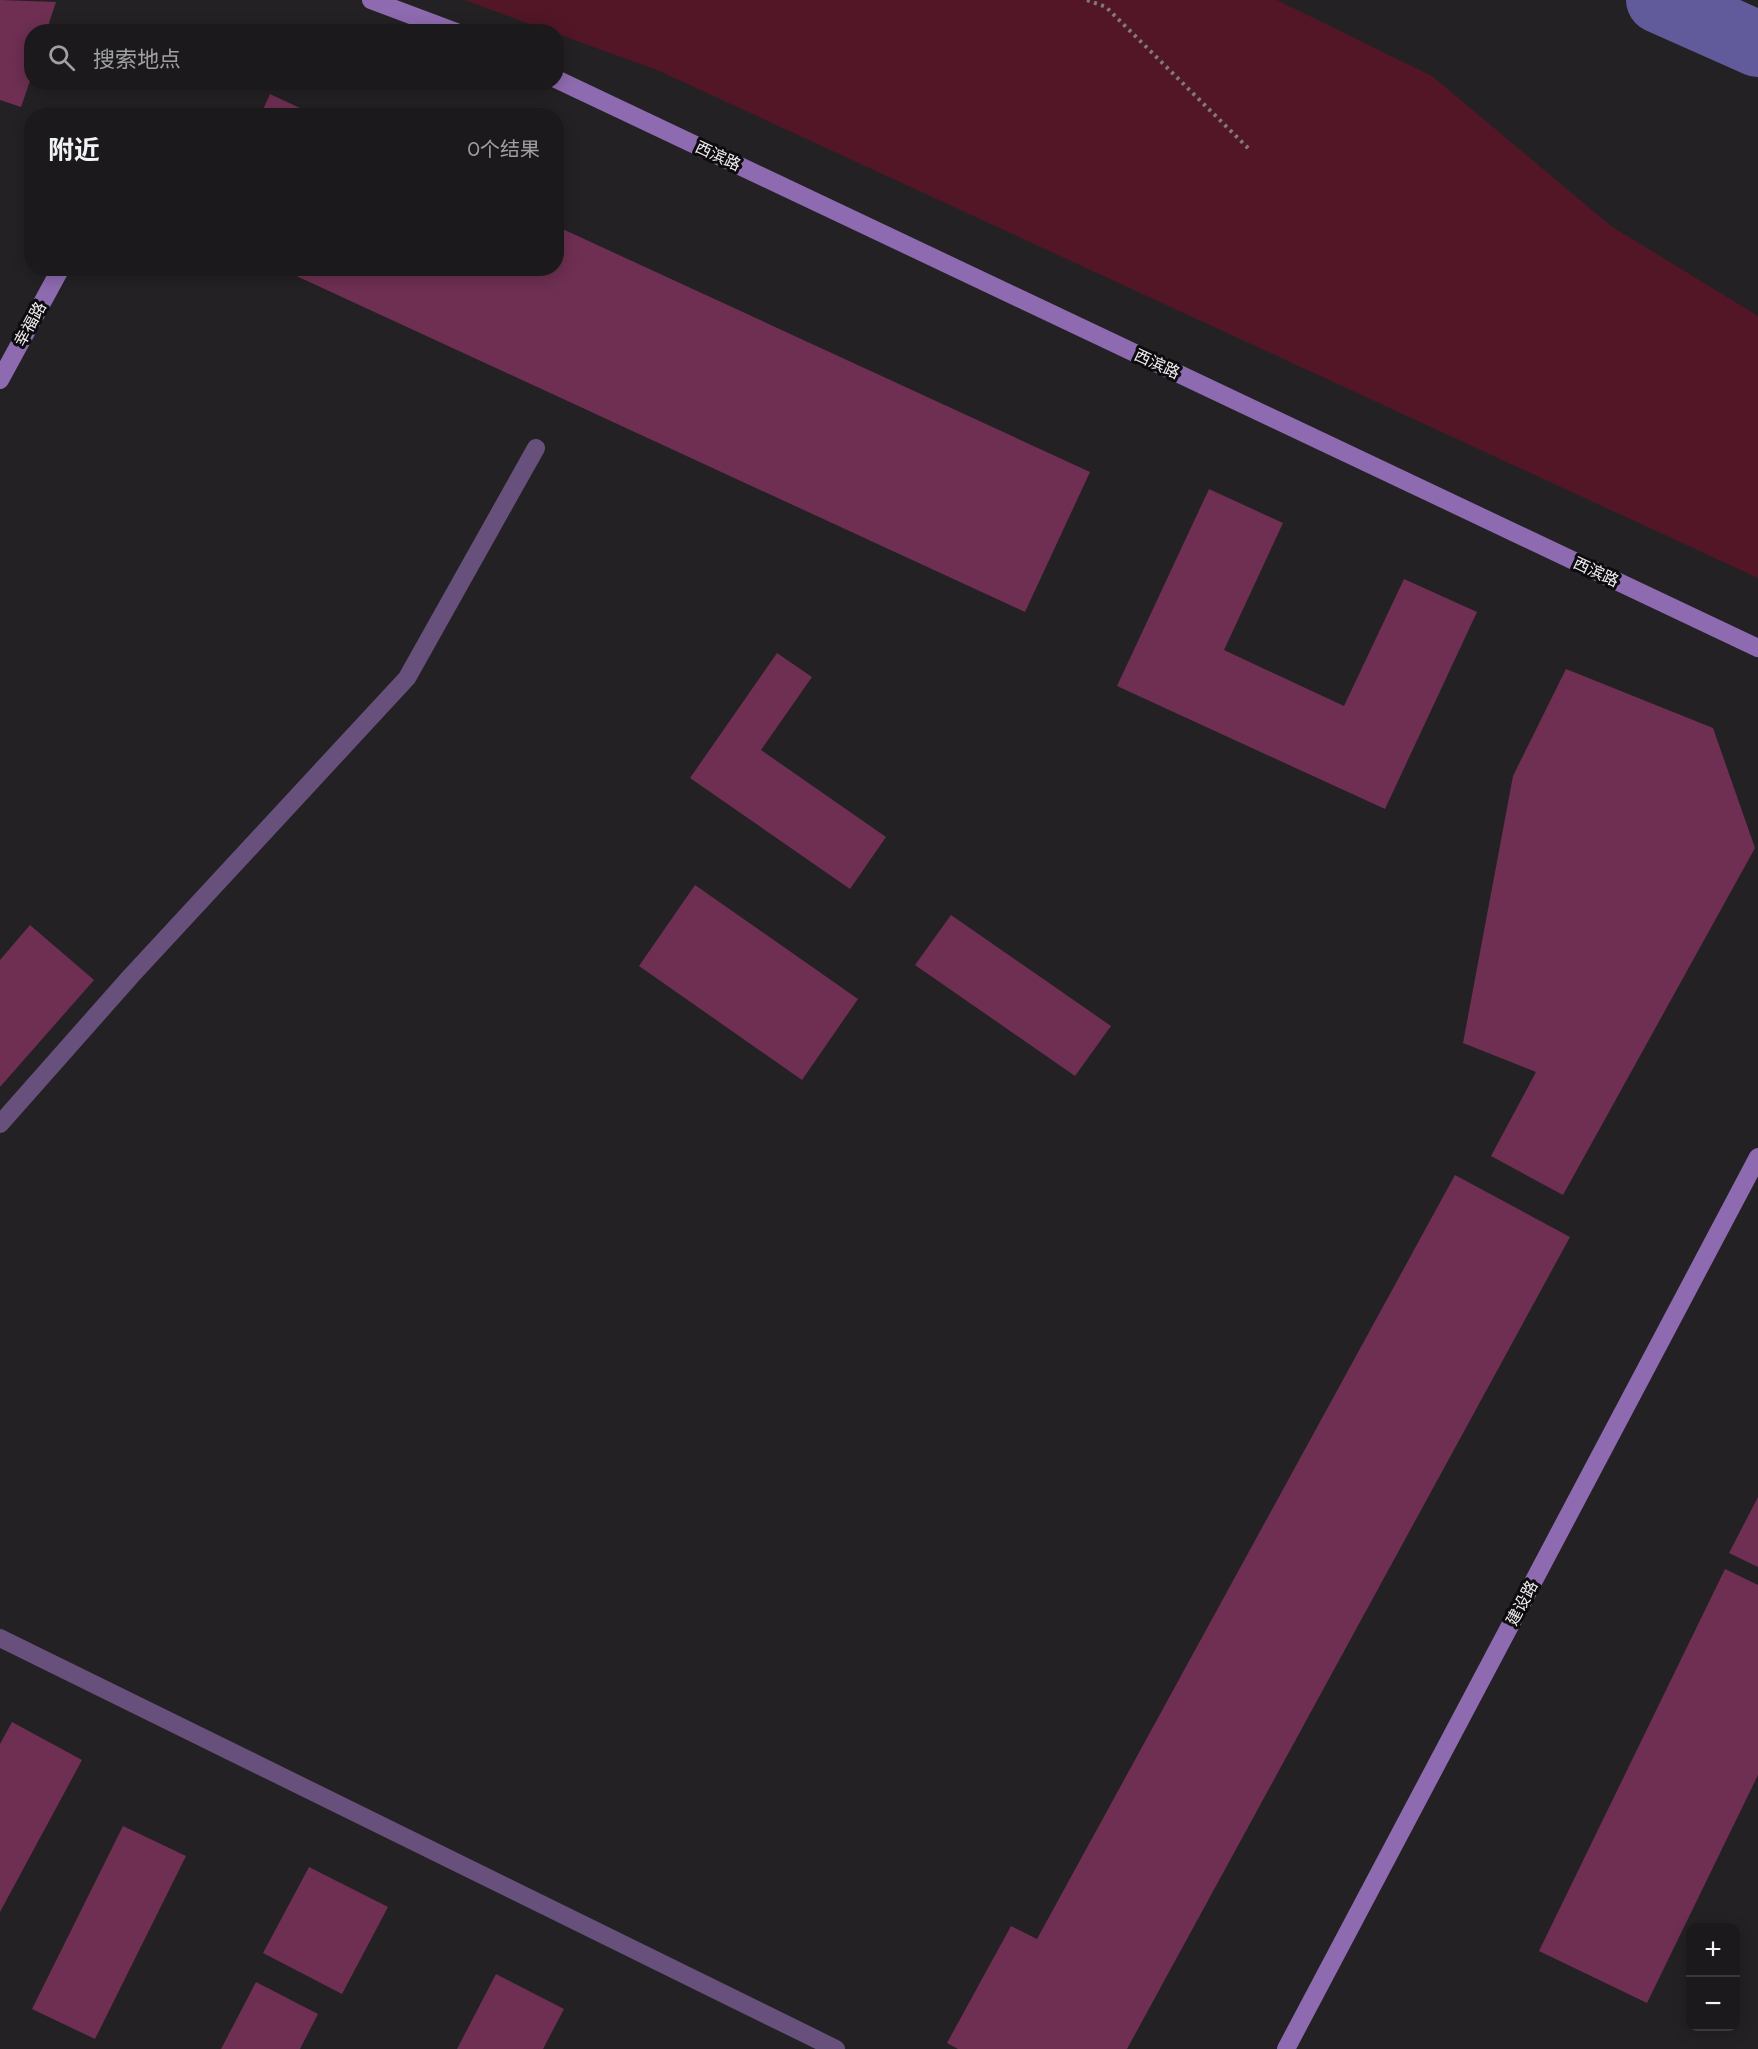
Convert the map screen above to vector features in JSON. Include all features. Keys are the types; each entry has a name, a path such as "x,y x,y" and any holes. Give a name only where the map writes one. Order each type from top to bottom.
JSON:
{"main road":[{"path":"371,0 435,24"},
{"name":"西滨路","path":"564,83 1758,648"},
{"name":"幸福路","path":"0,380 57,276"},
{"name":"建设路","path":"1286,2049 1758,1157"}],"street":[{"path":"0,1124 131,976 407,678 537,448"},
{"path":"0,1638 836,2049"}],"path":[{"path":"1087,0 1106,7 1250,149"}],"shaded area":[{"path":"464,0 1277,0 1432,76 1611,226 1758,316 1758,578 657,70 564,36 564,24 530,24"}],"building":[{"path":"0,0 56,2 49,24 24,24 24,90 27,90 21,107 0,100"},
{"path":"270,94 300,108 264,108"},
{"path":"564,230 1090,472 1025,612 296,276 564,276"},
{"path":"1209,489 1283,523 1224,650 1344,706 1404,579 1477,612 1385,809 1117,686"},
{"path":"777,653 812,677 761,750 886,837 850,889 690,778"},
{"path":"1566,669 1713,728 1755,848 1563,1195 1491,1156 1536,1072 1463,1043 1513,776"},
{"path":"695,885 858,999 802,1080 639,966"},
{"path":"951,915 1111,1026 1075,1076 915,965"},
{"path":"30,925 94,980 0,1087 0,960"},
{"path":"1455,1175 1570,1237 1127,2049 958,2049 947,2043 1011,1926 1037,1939"},
{"path":"1758,1497 1758,1567 1729,1553"},
{"path":"1725,1569 1758,1585 1758,1775 1647,2003 1539,1951"},
{"path":"12,1722 82,1760 0,1912 0,1744"},
{"path":"123,1826 186,1856 95,2039 32,2009"},
{"path":"309,1867 388,1907 342,1994 263,1953"},
{"path":"496,1974 564,2009 543,2049 457,2049"},
{"path":"256,1982 318,2014 300,2049 221,2049"}],"waterway":[{"path":"1659,0 1758,44"}]}
